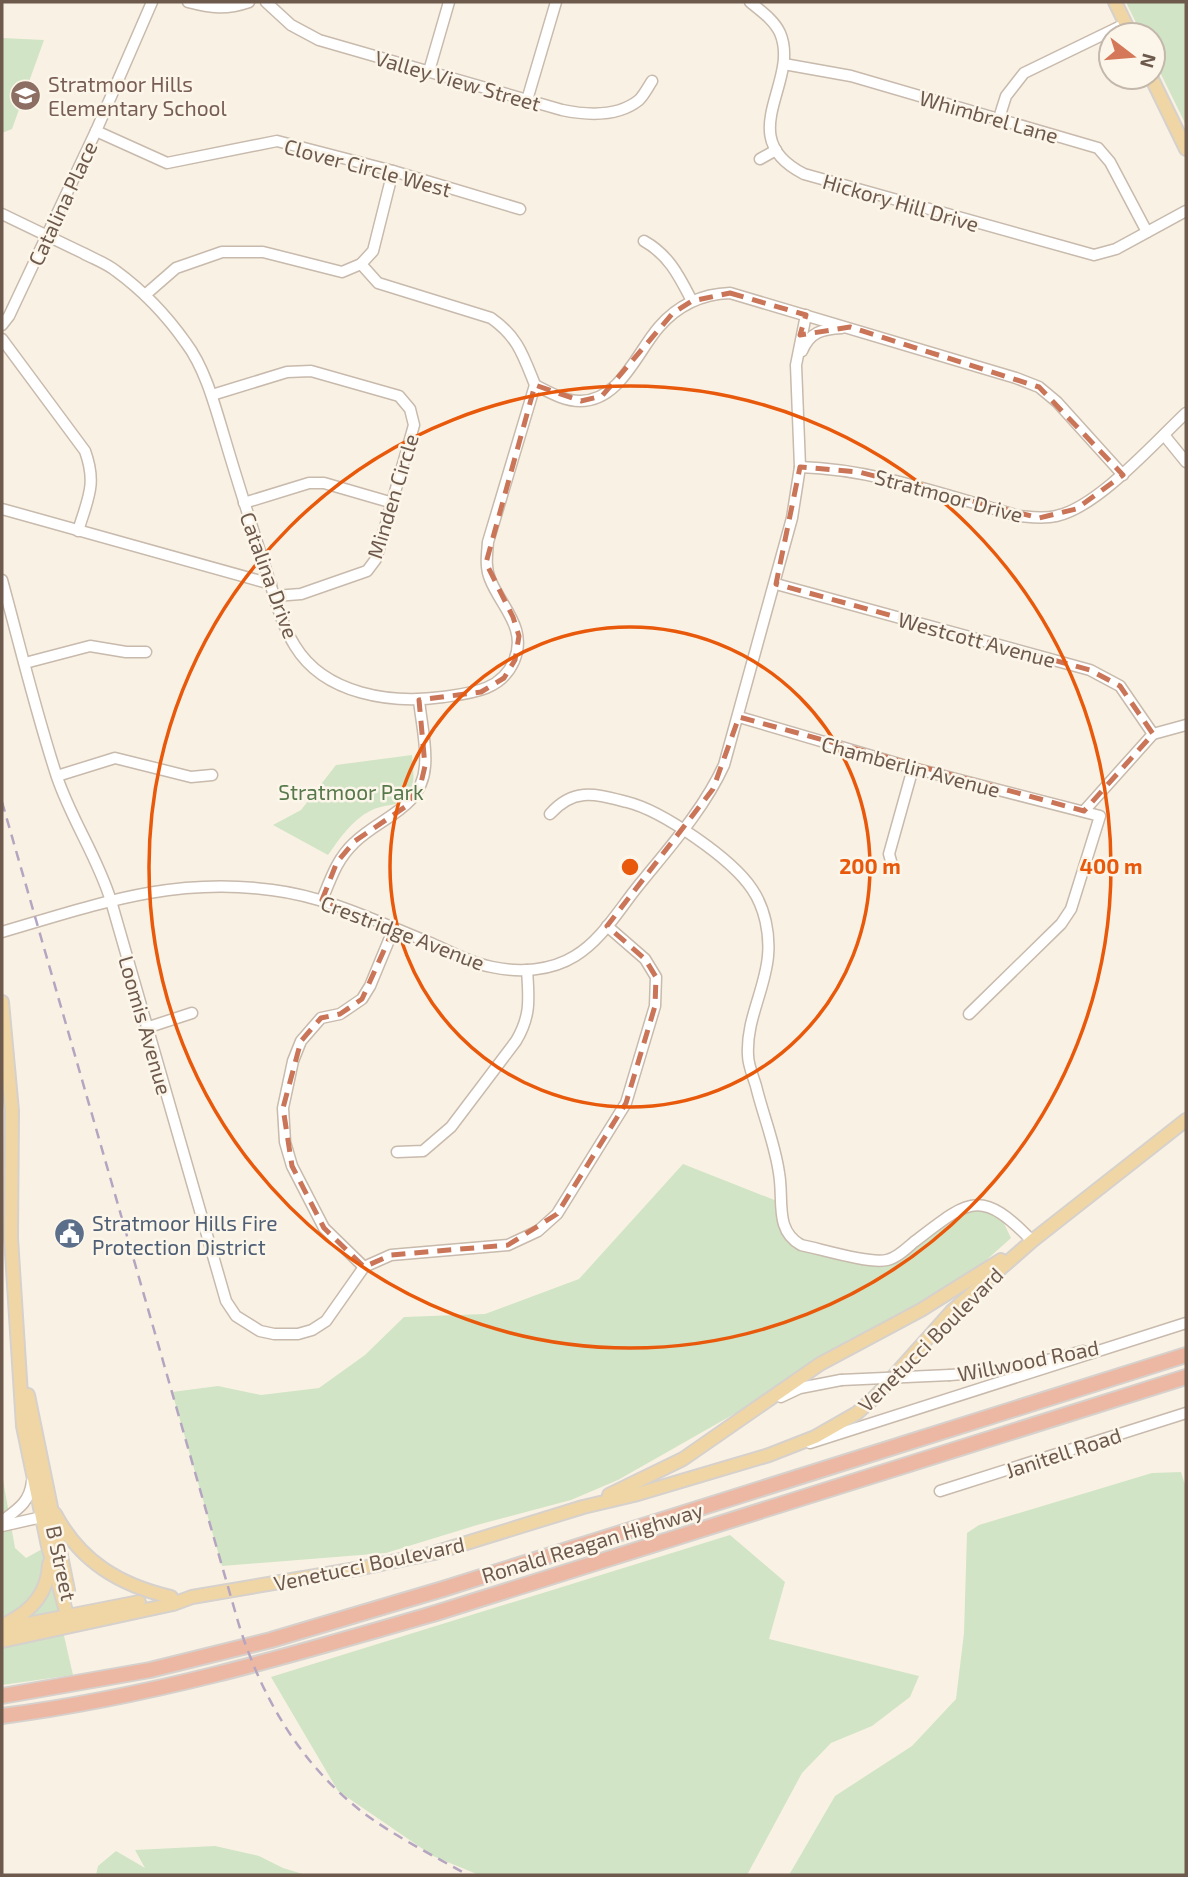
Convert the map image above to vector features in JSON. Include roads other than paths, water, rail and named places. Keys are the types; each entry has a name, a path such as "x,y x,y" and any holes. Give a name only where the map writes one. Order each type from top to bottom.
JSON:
{"highway":[{"name":"Ronald Reagan Highway","path":"2,1696 150,1670 271,1640 495,1573 1182,1356"},
{"name":"Ronald Reagan Highway","path":"2,1716 154,1690 321,1647 1186,1377"}],"main road":[{"path":"1115,2 1124,21"},
{"path":"1158,91 1186,149"},
{"name":"B Street","path":"2,1002 12,1111 11,1238 23,1426 48,1546 71,1618"},
{"name":"Venetucci Boulevard","path":"71,1618 171,1597 192,1597 434,1553 583,1507 634,1495 769,1455 826,1431 857,1413 875,1397 952,1311 1032,1241 1186,1120"},
{"name":"Venetucci Boulevard","path":"583,1507 657,1474 683,1459 820,1364 921,1310 1032,1241"},
{"name":"B Street","path":"16,1338 71,1618"},
{"path":"48,1497 69,1536 94,1563 113,1577 134,1587 171,1597"},
{"path":"2,1627 30,1609 41,1595 49,1572 48,1546"},
{"name":"Venetucci Boulevard","path":"71,1618 173,1604 192,1597"},
{"path":"2,1627 71,1618"},
{"path":"2,1641 71,1618"}],"street":[{"name":"Catalina Place","path":"2,325 9,316 96,131 152,2"},
{"path":"188,2 224,9 249,2"},
{"name":"Valley View Street","path":"266,2 304,34 579,113 607,112 640,99 652,81"},
{"path":"429,71 449,2"},
{"path":"527,100 556,2"},
{"path":"750,2 775,25 783,43 784,64 771,111 771,136 776,150 760,159"},
{"path":"999,118 1006,96 1024,73 1097,42"},
{"name":"Whimbrel Lane","path":"784,64 850,76 1098,148 1110,162 1147,232"},
{"name":"Clover Circle West","path":"96,131 167,163 277,141 393,171 520,209"},
{"name":"Hickory Hill Drive","path":"776,150 793,169 804,174 1094,255 1116,250 1186,211"},
{"path":"145,295 176,268 222,252 263,252 342,272 362,264 373,251 393,171"},
{"name":"Catalina Drive","path":"2,215 114,269 145,295 188,344 212,395 280,616 296,648 330,679 374,696 419,700 481,692 504,678 515,660 519,636 490,579 486,563 488,542 535,385"},
{"path":"644,241 660,251 672,264 692,301"},
{"path":"362,264 378,284 491,318 506,329 521,347 535,385 558,397 580,401 602,397 619,383 659,327 673,313 692,301 713,294 730,293 850,327 1039,387 1057,402 1123,475"},
{"name":"Crestridge Avenue","path":"2,932 160,889 201,886 261,888 322,900 492,967 527,970 550,966 571,958 607,926 684,829 713,789 724,765 792,518 800,467 796,365 806,315"},
{"path":"796,365 811,336 828,328 850,327"},
{"path":"2,339 85,451 92,468 92,485 78,531"},
{"name":"Minden Circle","path":"212,395 287,372 311,371 399,396 410,409 414,425 376,559 367,571 300,594 275,596"},
{"name":"Stratmoor Drive","path":"800,467 859,472 1019,516 1059,516 1076,509 1123,475 1186,414"},
{"path":"1164,435 1186,462"},
{"path":"244,503 309,483 324,483 393,503"},
{"path":"2,509 271,584"},
{"name":"Loomis Avenue","path":"2,580 57,776 71,814 100,868 111,901 226,1301 236,1316 260,1331 298,1334 312,1330 326,1321 364,1267"},
{"name":"Westcott Avenue","path":"776,584 1090,670 1120,686 1153,734"},
{"path":"25,663 90,646 126,652 146,652"},
{"path":"322,900 337,862 355,841 405,807 421,783 425,766 419,700"},
{"name":"Chamberlin Avenue","path":"738,717 913,768 1100,816 1071,909 1061,924 970,1014"},
{"path":"1084,811 1153,734 1186,725"},
{"path":"57,776 115,758 191,778 212,775"},
{"path":"893,868 888,854 913,768"},
{"path":"550,814 562,801 579,794 603,796 637,804 684,829 741,874 754,891 768,931 768,957 749,1032 748,1057 779,1173 784,1229 792,1240 801,1245 872,1260 888,1260 959,1210 984,1205 997,1209 1032,1241"},
{"path":"394,928 362,999 340,1014 321,1018 301,1041 293,1061 283,1108 285,1142 292,1166 324,1228 364,1267 391,1255 508,1245 538,1231 557,1214 626,1103 655,1006 656,977 645,958 607,926"},
{"path":"397,1152 423,1150 451,1127 516,1041 525,1026 529,1009 527,970"},
{"path":"146,1028 192,1013"},
{"name":"Willwood Road","path":"735,1424 800,1388 841,1380 972,1374 1121,1343 1186,1323"},
{"name":"Willwood Road","path":"769,1455 971,1394 1121,1343"},
{"name":"Janitell Road","path":"940,1491 1186,1413"},
{"path":"2,1523 23,1505 31,1492 33,1474"},
{"path":"2,1523 42,1517"}],"railway":[{"path":"2,802 239,1625 259,1678 302,1750 339,1792 387,1829 468,1875"}],"place":[{"name":"Stratmoor Hills Elementary School","path":"25,95"},
{"name":"Stratmoor Hills Fire Protection District","path":"69,1234"}],"park label":[{"name":"Stratmoor Park","path":"351,791"}]}
